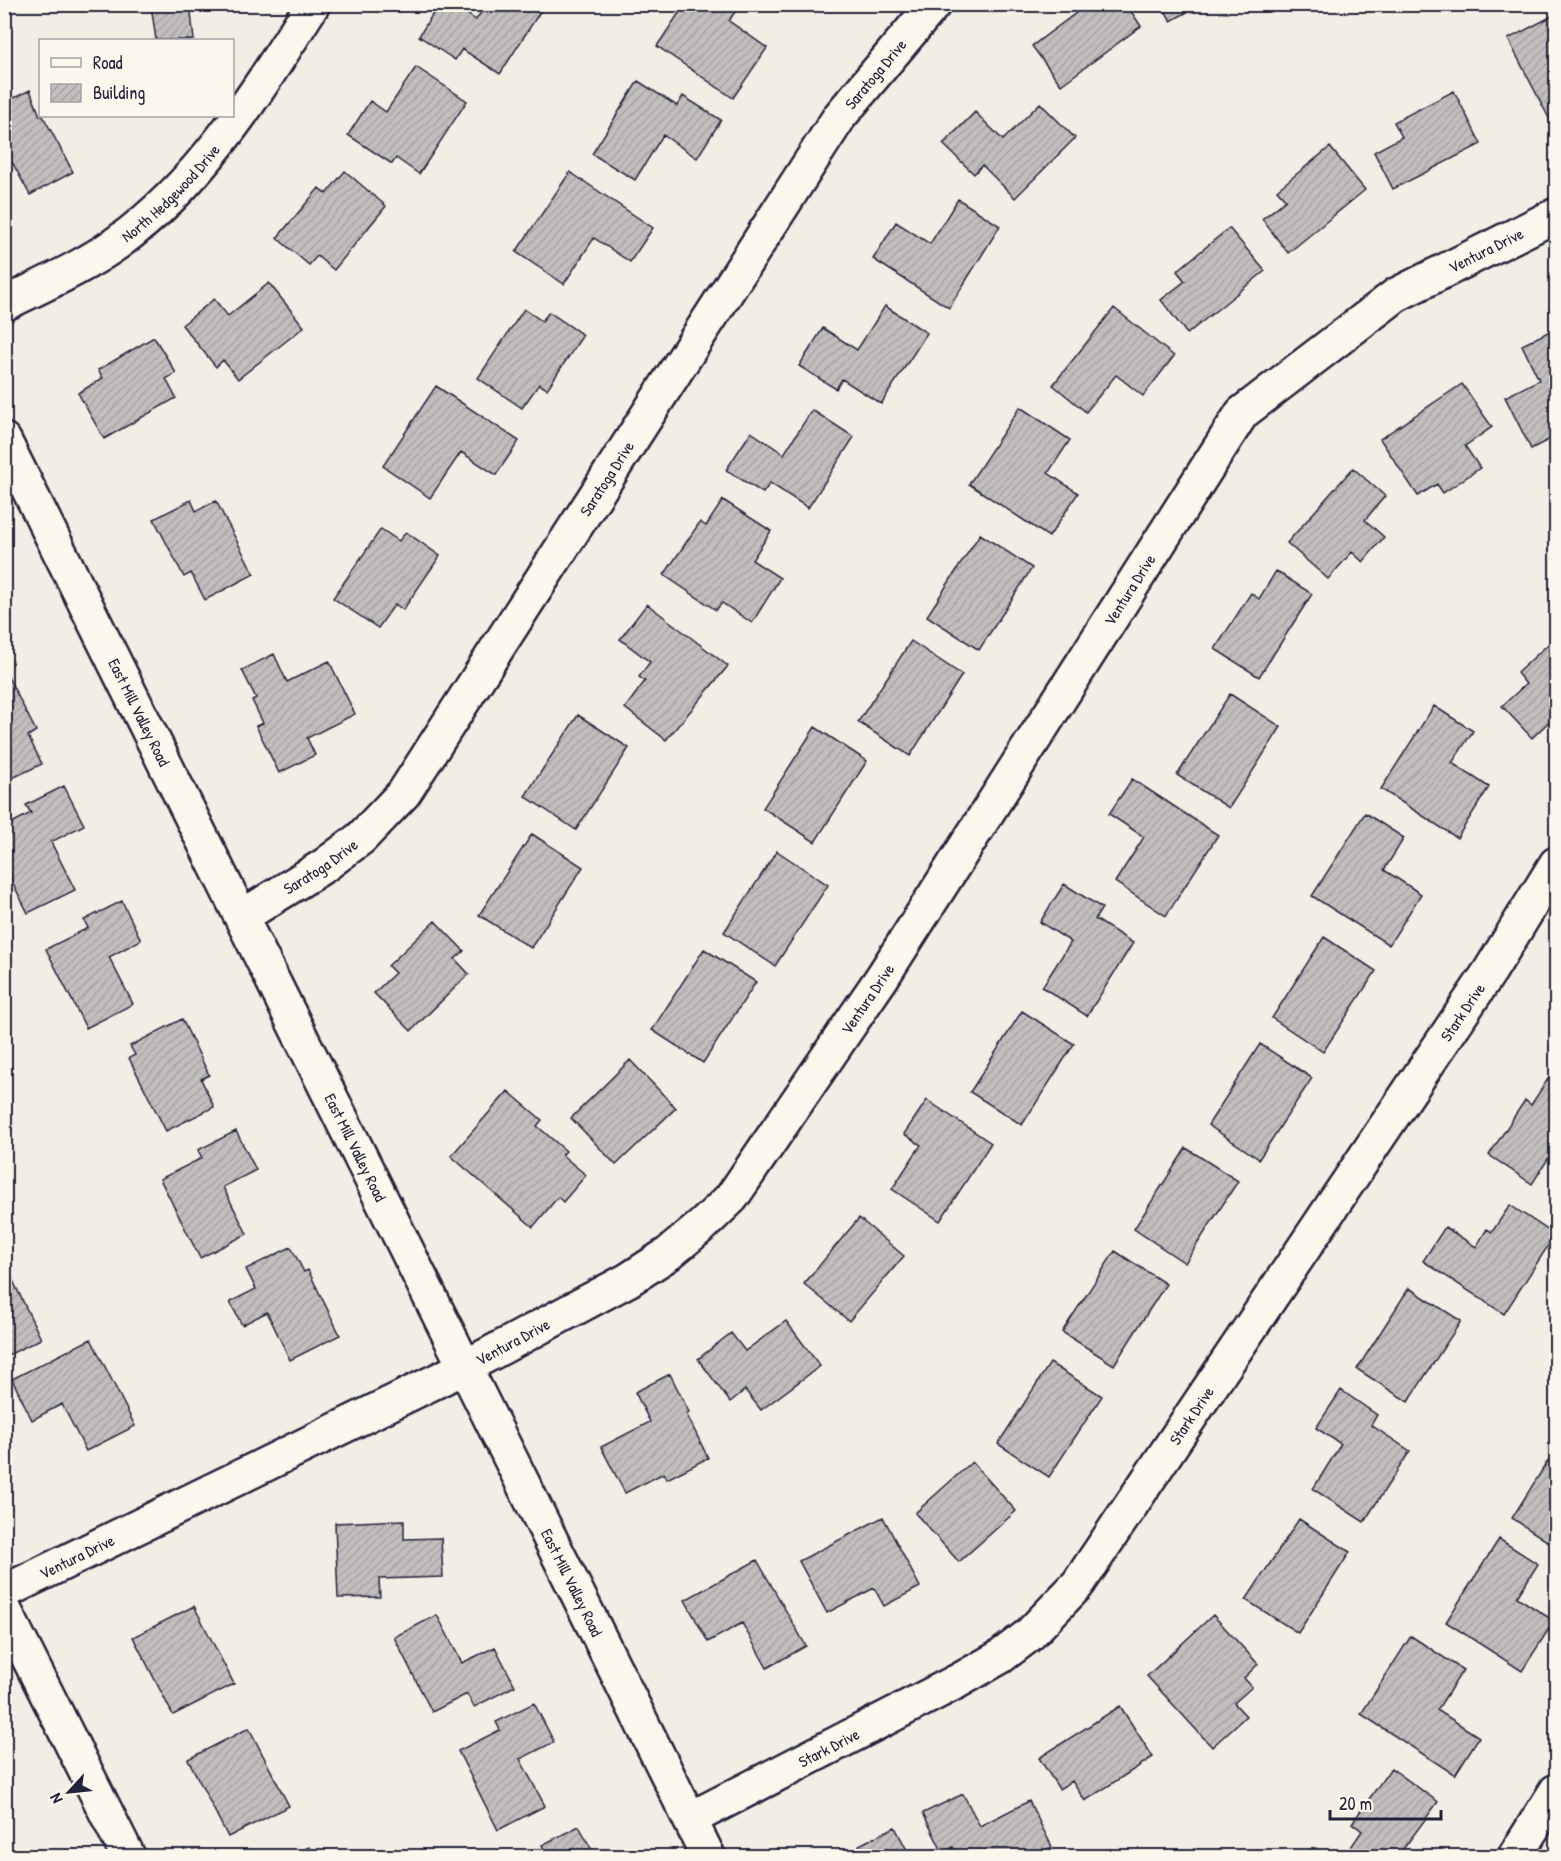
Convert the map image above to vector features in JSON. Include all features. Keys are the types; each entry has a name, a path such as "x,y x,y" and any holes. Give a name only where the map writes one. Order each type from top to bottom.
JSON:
{"street":[{"name":"North Hedgewood Drive","path":"4,304 87,262 117,243 169,200 221,141 256,93 313,4"},
{"name":"Saratoga Drive","path":"243,916 325,865 361,838 404,793 840,117 934,4"},
{"name":"Ventura Drive","path":"4,1592 465,1367 628,1280 668,1254 704,1224 732,1197 883,976 1242,413 1396,295 1557,214"},
{"name":"East Mill Valley Road","path":"4,440 243,916 708,1857"},
{"name":"Stark Drive","path":"690,1819 958,1682 1000,1657 1029,1635 1078,1584 1490,971 1557,864"},
{"path":"4,1609 128,1857"},
{"path":"1515,1857 1557,1791"}],"building":[{"path":"139,4 190,4 194,39 156,39 151,5 139,7"},
{"path":"439,4 452,4 476,20 486,4 545,4 500,74 462,49 455,60 419,36"},
{"path":"685,4 740,4 729,21 767,48 733,98 657,46"},
{"path":"1088,4 1126,4 1141,26 1061,85 1032,46"},
{"path":"1161,4 1202,4 1171,21"},
{"path":"1556,14 1556,124 1553,126 1508,39"},
{"path":"416,67 467,101 419,174 396,158 392,164 348,135 370,101 386,112"},
{"path":"638,81 677,106 683,96 721,120 697,158 663,135 635,180 592,154"},
{"path":"30,90 39,117 44,117 73,172 30,195 4,147 4,103"},
{"path":"1454,91 1481,144 1393,189 1374,152 1402,137 1394,122"},
{"path":"1040,103 1075,138 1015,198 982,165 974,174 943,144 975,112 1003,140"},
{"path":"1330,147 1365,190 1288,253 1262,219 1286,200 1277,190"},
{"path":"345,171 386,206 334,270 317,256 309,265 277,238 319,188 326,194"},
{"path":"570,172 653,228 630,262 594,238 564,284 516,252"},
{"path":"958,199 1000,226 949,308 873,259 896,222 930,244"},
{"path":"1229,228 1265,271 1187,334 1161,300 1185,281 1177,271"},
{"path":"269,283 304,327 238,379 223,360 216,367 182,325 214,299 228,316"},
{"path":"885,306 927,333 881,404 842,379 836,389 799,366 823,328 857,350"},
{"path":"1114,308 1174,356 1143,396 1116,375 1086,412 1053,385"},
{"path":"524,309 542,321 549,312 583,335 547,389 539,384 522,408 478,378"},
{"path":"1556,328 1556,436 1531,449 1505,397 1539,380 1522,345"},
{"path":"154,337 176,373 166,379 176,398 104,439 78,393 103,378 98,370"},
{"path":"1462,384 1492,427 1465,446 1480,468 1443,493 1437,484 1418,496 1380,439"},
{"path":"436,386 519,441 496,475 461,452 430,498 383,466"},
{"path":"1020,407 1070,440 1048,473 1078,493 1049,537 969,484"},
{"path":"812,410 854,437 808,508 770,483 763,493 726,470 751,432 784,454"},
{"path":"1353,468 1385,496 1365,520 1384,537 1363,562 1352,552 1328,579 1287,543"},
{"path":"191,500 196,511 216,501 254,574 205,600 191,573 184,577 154,519"},
{"path":"723,500 771,531 752,560 780,578 752,623 722,603 716,610 664,575 700,522 706,526"},
{"path":"381,529 399,541 406,532 440,556 403,610 395,604 378,628 333,598"},
{"path":"980,534 1032,568 979,650 927,616"},
{"path":"1276,571 1312,594 1259,677 1215,649 1251,593 1259,599"},
{"path":"647,604 728,666 666,740 625,708 645,681 639,677 650,662 620,639"},
{"path":"1556,637 1556,715 1532,738 1502,706 1526,684 1517,673"},
{"path":"911,641 962,675 910,756 858,722"},
{"path":"274,654 287,682 329,661 355,714 307,738 315,755 279,773 256,726 263,723 252,700 256,698 242,670"},
{"path":"8,677 36,731 28,736 42,764 4,782 4,679"},
{"path":"1230,694 1281,727 1229,808 1177,775"},
{"path":"1434,706 1473,731 1452,763 1489,787 1457,838 1381,789"},
{"path":"578,715 629,748 576,830 525,796"},
{"path":"815,727 867,761 815,842 763,808"},
{"path":"1132,779 1218,835 1166,916 1115,882 1144,837 1109,814"},
{"path":"64,786 84,825 51,842 75,890 28,913 4,866 4,827 31,813 26,805"},
{"path":"1365,813 1404,838 1384,870 1421,894 1389,945 1312,896"},
{"path":"532,834 583,867 531,948 479,915"},
{"path":"777,851 828,885 775,966 724,932"},
{"path":"1064,884 1102,908 1095,919 1133,943 1087,1016 1042,987 1071,942 1040,922"},
{"path":"122,901 141,940 109,957 133,1004 86,1028 46,949 88,928 84,920"},
{"path":"435,921 464,951 455,959 469,974 411,1031 374,993 395,973 388,966"},
{"path":"1324,937 1376,971 1323,1052 1272,1018"},
{"path":"704,949 756,982 703,1063 652,1030"},
{"path":"1022,1011 1074,1044 1022,1125 970,1092"},
{"path":"182,1019 209,1075 201,1079 214,1107 166,1131 129,1058 135,1055 130,1046"},
{"path":"1260,1044 1312,1078 1259,1159 1208,1125"},
{"path":"630,1060 676,1108 616,1165 571,1118"},
{"path":"1548,1079 1556,1084 1556,1158 1551,1154 1532,1184 1489,1155 1525,1100 1531,1105"},
{"path":"508,1091 542,1120 537,1126 566,1151 562,1155 586,1175 563,1202 558,1197 533,1227 451,1156"},
{"path":"927,1100 991,1143 940,1221 892,1189 921,1145 904,1134"},
{"path":"236,1131 256,1170 223,1187 247,1234 200,1258 160,1179 202,1158 198,1150"},
{"path":"1186,1148 1238,1181 1185,1263 1134,1229"},
{"path":"1510,1205 1555,1235 1504,1314 1423,1261 1445,1227 1476,1247 1487,1229 1492,1232"},
{"path":"859,1218 904,1256 849,1321 804,1284"},
{"path":"291,1247 304,1272 308,1270 340,1335 290,1360 267,1312 242,1325 230,1302 256,1289 246,1269"},
{"path":"1115,1251 1166,1284 1114,1365 1062,1332"},
{"path":"4,1262 41,1339 4,1357"},
{"path":"1409,1288 1461,1321 1408,1402 1357,1369"},
{"path":"786,1321 820,1366 761,1410 745,1390 730,1402 698,1359 731,1333 745,1351"},
{"path":"91,1339 135,1426 86,1451 62,1404 32,1420 12,1379"},
{"path":"1050,1363 1102,1396 1049,1477 998,1444"},
{"path":"670,1374 708,1458 667,1479 664,1473 625,1493 601,1447 650,1422 635,1392"},
{"path":"1341,1390 1377,1415 1371,1425 1410,1451 1364,1522 1313,1489 1341,1444 1316,1428"},
{"path":"1556,1448 1556,1547 1512,1518"},
{"path":"972,1462 1016,1511 959,1562 915,1513"},
{"path":"883,1517 920,1587 884,1606 874,1588 827,1613 799,1561"},
{"path":"1299,1519 1350,1552 1298,1633 1246,1600"},
{"path":"404,1520 404,1539 441,1538 443,1577 379,1579 380,1597 338,1598 335,1523"},
{"path":"1499,1539 1538,1564 1517,1597 1554,1621 1522,1671 1446,1622"},
{"path":"757,1560 806,1646 767,1668 742,1623 708,1642 685,1600"},
{"path":"194,1606 234,1684 173,1715 133,1637"},
{"path":"437,1615 462,1663 495,1647 515,1686 474,1707 467,1694 432,1712 394,1637"},
{"path":"1213,1615 1258,1664 1244,1678 1252,1687 1234,1703 1246,1716 1212,1747 1147,1676"},
{"path":"1411,1636 1463,1670 1437,1710 1479,1737 1455,1775 1361,1714"},
{"path":"534,1703 554,1742 520,1759 545,1806 498,1830 458,1751 500,1730 496,1722"},
{"path":"1120,1706 1153,1757 1085,1801 1072,1781 1059,1789 1039,1758"},
{"path":"249,1728 289,1806 228,1837 188,1759"},
{"path":"1391,1768 1438,1802 1398,1856 1345,1856 1362,1831 1352,1823"},
{"path":"963,1794 980,1826 1029,1801 1052,1847 1034,1856 958,1856 953,1847 943,1853 923,1813"},
{"path":"579,1826 595,1856 539,1856 546,1853 542,1845"},
{"path":"895,1827 910,1856 864,1856 859,1845"},
{"path":"309,1847 314,1856 291,1856"}]}
